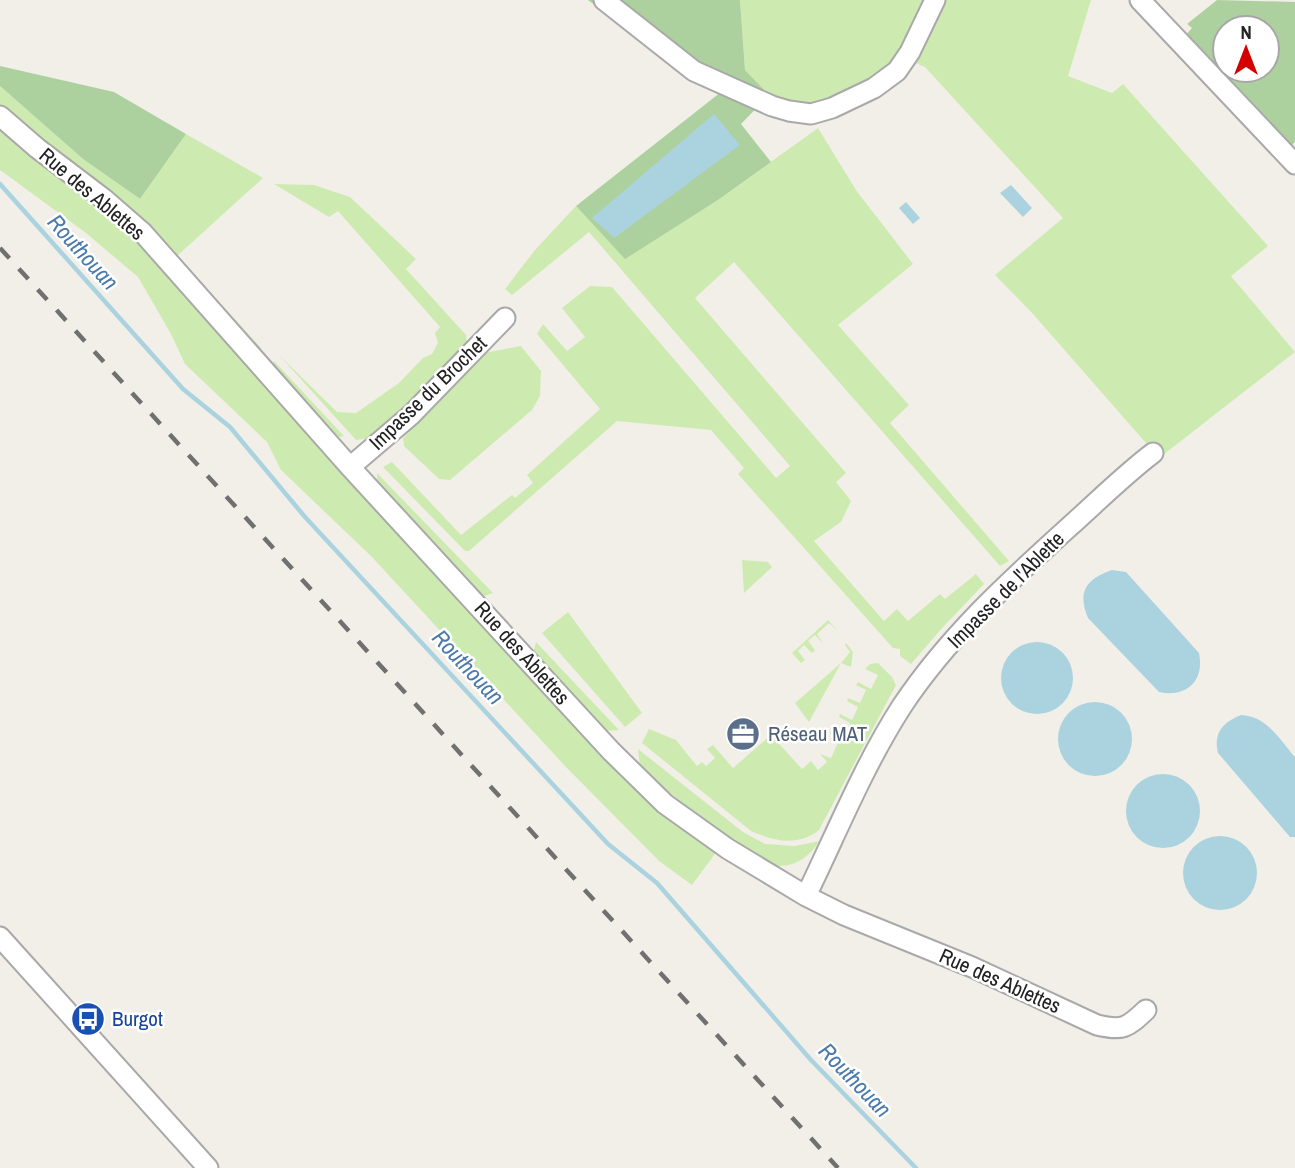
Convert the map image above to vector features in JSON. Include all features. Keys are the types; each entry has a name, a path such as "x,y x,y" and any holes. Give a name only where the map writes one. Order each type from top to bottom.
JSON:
{"street":[{"path":"604,0 694,71 772,106 811,114 832,108 874,88 897,71 910,52 935,0"},
{"path":"1140,0 1295,164"},
{"name":"Rue des Ablettes","path":"0,116 143,233 350,467 611,751 665,804 728,849 806,896 844,915 972,967 1097,1025 1125,1028 1146,1010"},
{"name":"Impasse du Brochet","path":"350,467 411,415 505,318"},
{"name":"Impasse de l'Ablette","path":"806,896 868,766 902,706 928,670 978,611 1153,453"},
{"path":"0,937 208,1168"}],"green space":[{"path":"588,0 740,0 745,70 769,95 741,124 771,162 718,200 625,259 576,206 721,92"},
{"path":"740,0 1091,0 1068,76 1112,93 1123,84 1268,246 1231,276 1295,352 1159,458 1033,314 995,275 1063,218 925,67 900,56 874,80 825,103 796,105 769,95 745,70"},
{"path":"1217,0 1295,2 1295,142 1291,146 1229,84 1281,84 1281,14 1211,14 1211,66 1183,38 1192,28 1187,24"},
{"path":"0,66 114,92 186,134 140,199 83,159 0,86"},
{"path":"0,86 83,159 140,199 186,134 263,178 177,256 261,348 258,350 163,265 717,851 692,885 659,861 565,766 372,557 281,470 267,442 185,364 138,277 86,233 0,170"},
{"path":"818,128 856,190 913,264 838,325 909,405 890,423 1009,561 1000,566 734,262 695,298 846,473 836,482 851,501 841,522 814,541 884,621 897,609 908,621 940,594 945,599 976,574 984,584 911,664 900,656 900,649 893,648 738,474 744,468 711,430 617,421 469,551 465,551 383,467 392,462 461,535 512,495 515,498 533,483 527,475 600,409 537,334 543,324 567,351 585,337 562,308 590,286 612,287 776,478 790,466 589,232 512,295 505,289 535,250 576,206 625,258 718,200"},
{"path":"274,184 314,185 350,197 416,259 406,269 466,335 467,342 443,375 377,437 356,440 279,355 337,412 356,413 399,383 423,358 432,354 438,343 435,333 440,327 338,211 329,217"},
{"path":"521,346 541,371 540,396 532,410 450,480 439,479 404,446 403,438 484,353"},
{"path":"274,361 344,436 339,437 307,407 270,366"},
{"path":"377,473 493,593 482,597 377,481"},
{"path":"742,560 768,562 772,567 744,593"},
{"path":"568,612 642,713 625,727 542,633"},
{"path":"828,620 838,631 829,623 817,634 823,643 815,635 808,641 815,650 812,653 804,645 798,651 805,660 801,663 792,653"},
{"path":"536,642 619,730 605,731 533,654"},
{"path":"846,643 853,652 851,667 841,663 850,652"},
{"path":"841,663 809,722 795,703"},
{"path":"878,663 896,685 819,830 803,839 777,840 751,831 642,743 649,729 676,740 697,766 702,762 706,766 715,758 707,749 713,745 733,768 771,735 802,769 811,761 818,770 827,762 820,754 831,758 840,738 830,733 831,731 842,737 850,723 839,717 840,714 852,720 858,707 847,701 848,698 860,703 866,690 856,685 858,682 871,689 878,675 865,669 870,664"},
{"path":"638,749 743,832 765,844 795,846 820,841 808,855 793,864 781,866 768,863 730,840 640,767"}],"water":[{"path":"714,114 740,145 614,238 592,218"},
{"path":"1011,185 1032,208 1023,217 1000,193"},
{"path":"906,202 920,218 913,224 899,208"},
{"path":"1112,570 1126,572 1199,653 1199,672 1185,690 1159,692 1088,618 1083,601 1086,588 1090,582"},
{"path":"1044,642 1063,652 1071,664 1071,692 1063,704 1051,712 1030,714 1011,704 1003,692 1001,671 1011,652 1023,644"},
{"path":"1088,702 1102,702 1116,708 1126,718 1132,739 1126,760 1116,770 1102,776 1088,776 1074,770 1064,760 1058,746 1058,732 1064,718 1074,708"},
{"path":"1241,715 1258,719 1265,724 1295,757 1295,837 1290,837 1218,753 1217,740 1221,729"},
{"path":"1163,774 1177,777 1189,785 1197,797 1200,811 1197,825 1189,837 1177,845 1163,848 1149,845 1137,837 1129,825 1126,811 1129,797 1137,785 1149,777"},
{"path":"1213,836 1227,836 1241,842 1251,852 1257,873 1255,887 1241,904 1227,910 1213,910 1199,904 1189,894 1183,880 1183,866 1189,852 1199,842"}],"waterway":[{"name":"Routhouan","path":"0,184 183,389 230,427 305,517 608,844 657,883 811,1060 916,1168"}],"railway":[{"path":"0,248 838,1168"}],"place":[{"name":"Réseau MAT","path":"743,734"},
{"name":"Burgot","path":"88,1019"}]}
